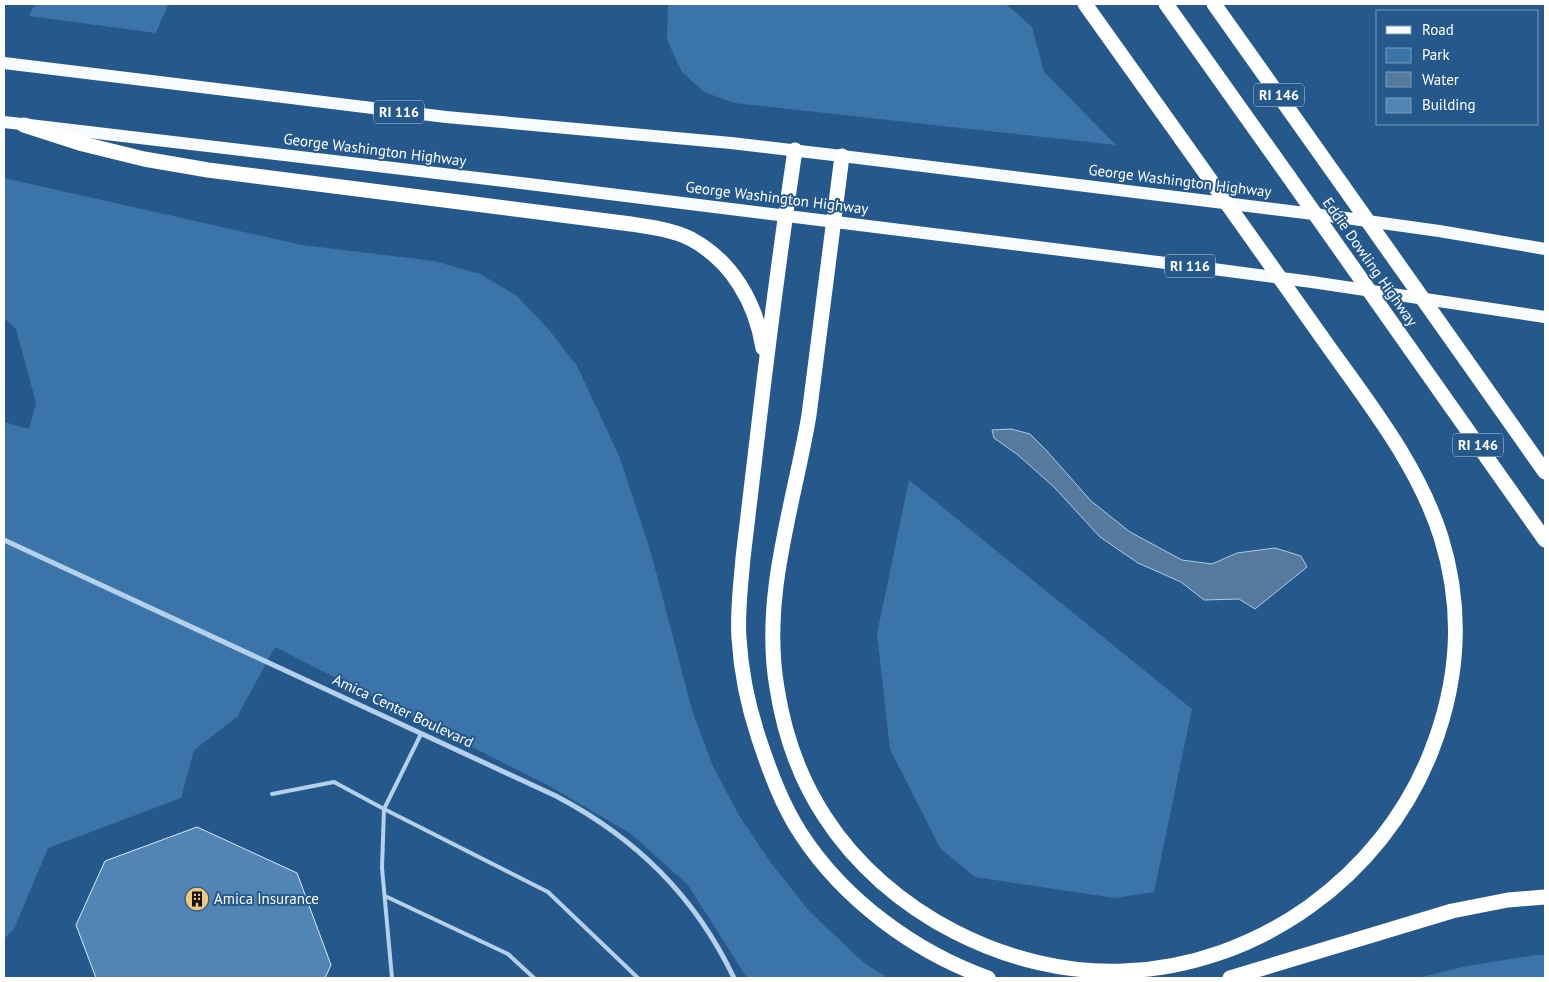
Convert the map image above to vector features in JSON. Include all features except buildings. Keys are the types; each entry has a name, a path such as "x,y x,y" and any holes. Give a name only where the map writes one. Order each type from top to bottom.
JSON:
{"highway":[{"path":"842,156 809,415 778,574 774,605 773,663 783,718 800,769 811,793 839,837 894,892 937,922 985,946 1037,962 1094,970 1150,969 1211,955 1240,946 1271,932 1330,892 1356,868 1379,842 1414,790 1428,761 1446,707 1456,653 1454,596 1442,540 1422,487 1409,463 1085,4"},
{"name":"Eddie Dowling Highway","path":"1166,4 1545,540"},
{"name":"Eddie Dowling Highway","path":"1214,4 1545,472"},
{"path":"24,125 83,144 144,159 190,167 631,224 672,232 690,239 707,249 721,262 744,291 760,329 765,365 764,379"},
{"path":"795,150 764,379 739,606 741,669 747,698 767,762 786,807 815,855 855,897 897,930 920,945 972,972 988,978"},
{"path":"1230,978 1452,911 1508,900 1545,897"}],"main road":[{"name":"George Washington Highway","path":"4,63 446,117 795,150 1346,218 1545,249"},
{"name":"George Washington Highway","path":"4,122 785,216 1312,282 1545,317"}],"street":[{"name":"Amica Center Boulevard","path":"4,540 556,796 592,816 623,838 655,865 686,899 713,938 734,978"}],"lane":[{"path":"393,978 382,868 384,810 421,734"},
{"path":"272,794 334,782 384,810 548,892 638,978"},
{"path":"385,896 508,954 534,978"}],"green space":[{"path":"35,4 170,4 156,33 29,16"},
{"path":"668,4 1006,4 1032,27 1044,72 1116,145 734,103 704,92 682,72 667,40"},
{"path":"4,178 302,245 434,261 480,274 517,296 549,330 577,366 620,458 651,553 692,710 712,764 737,812 771,863 810,912 864,963 888,978 747,978 688,885 630,833 549,786 275,647 237,717 194,750 181,798 48,848 14,929 4,939 4,422 29,429 36,403 16,329 4,318"},
{"path":"909,480 1192,709 1154,892 1115,898 975,877 940,848 890,749 877,634"},
{"path":"1545,955 1545,978 1418,978 1467,966"}],"water":[{"path":"1011,429 1030,434 1091,501 1130,532 1182,560 1212,564 1237,553 1275,548 1301,556 1307,567 1255,609 1239,599 1204,600 1181,582 1138,563 1100,537 1054,487 1018,455 994,438 992,430"}],"place":[{"name":"Amica Insurance","path":"197,899"}]}
